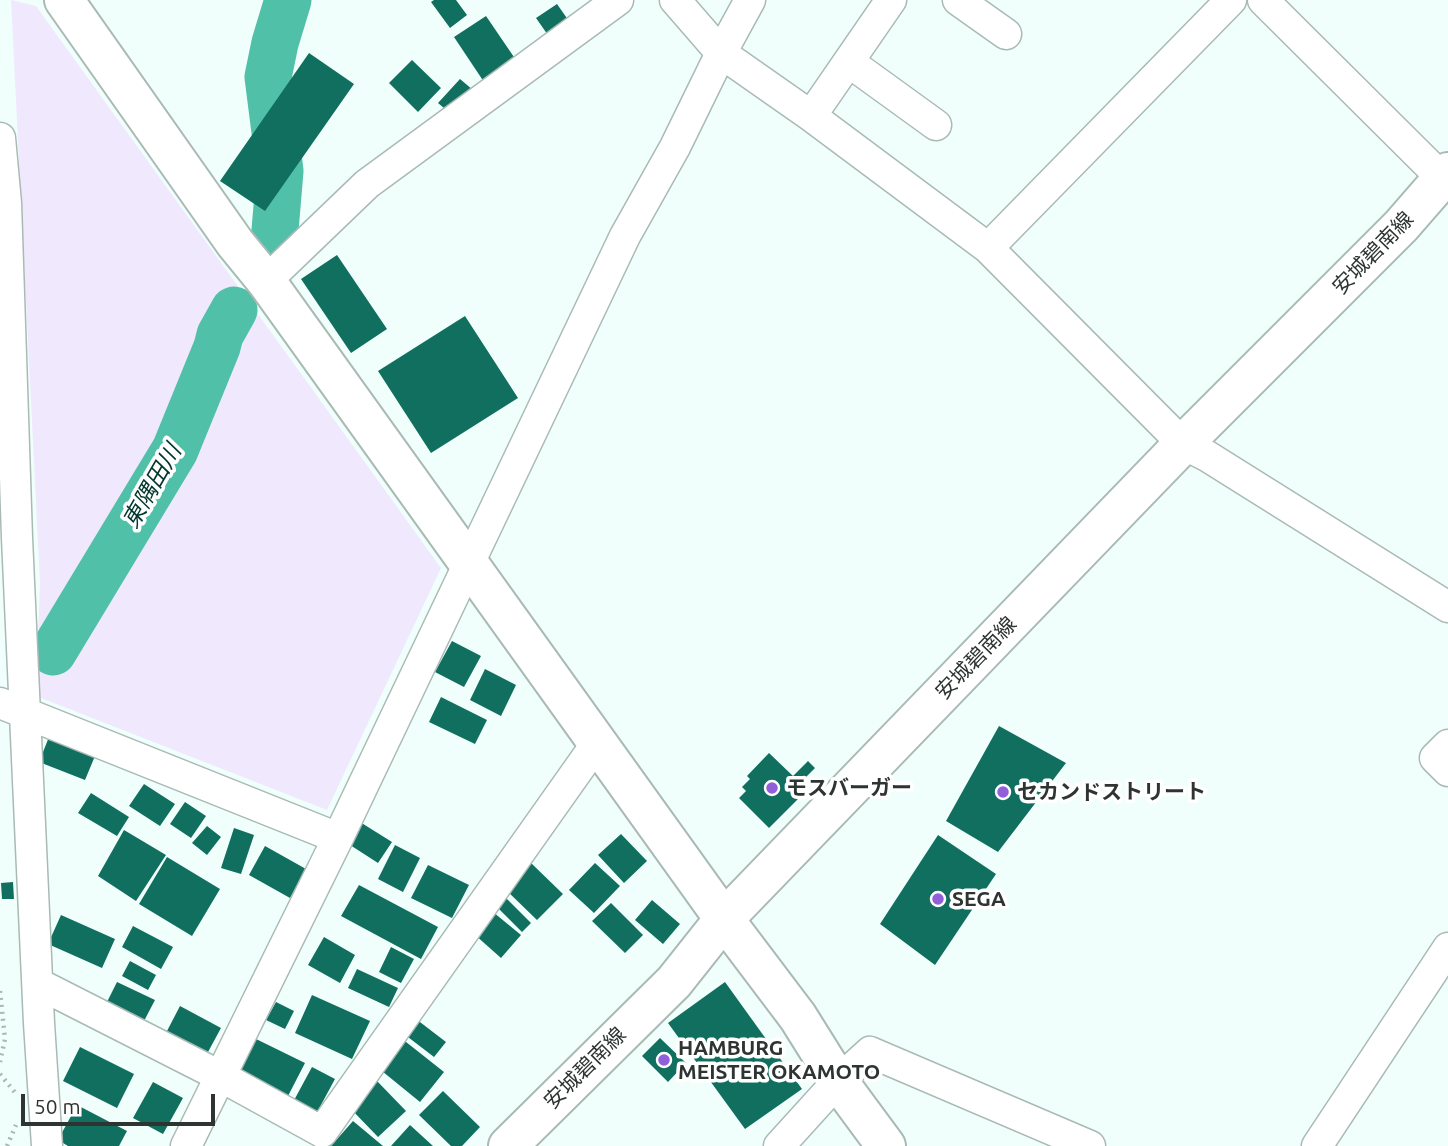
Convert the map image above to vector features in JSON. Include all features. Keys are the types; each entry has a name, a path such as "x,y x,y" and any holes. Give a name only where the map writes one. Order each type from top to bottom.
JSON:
{"street":[{"path":"64,0 235,243 724,919 798,1017 838,1081 886,1146"},
{"path":"265,281 367,184 618,0"},
{"path":"675,0 721,52 988,247 1183,444 1207,456 1448,607"},
{"path":"186,1146 338,838 625,236 675,147 721,52 750,0"},
{"path":"811,116 891,0"},
{"path":"958,0 1006,34"},
{"path":"988,247 1231,0"},
{"path":"1263,0 1446,179"},
{"path":"849,61 936,125"},
{"path":"0,138 6,202 16,538 12,708 39,984 47,1146"},
{"name":"安城碧南線","path":"508,1146 674,982 724,919 1183,444 1446,179"},
{"path":"12,708 338,838"},
{"path":"39,984 222,1077 322,1132 597,743"},
{"path":"1448,745 1435,758 1448,771"},
{"path":"1317,1146 1448,948"},
{"path":"779,1146 838,1081 870,1052 1090,1146"}],"path":[{"path":"0,991 5,1039 0,1062"},
{"path":"0,1074 17,1095 18,1105"},
{"path":"7,1146 19,1115"}],"shaded area":[{"path":"11,0 36,6 441,568 327,810 36,696 40,583"}],"building":[{"path":"456,0 467,15 450,28 431,2"},
{"path":"557,4 571,24 550,38 536,18"},
{"path":"486,16 516,60 484,82 454,37"},
{"path":"309,53 354,84 265,211 220,181"},
{"path":"412,60 441,88 418,112 389,83"},
{"path":"460,79 473,90 451,114 438,103"},
{"path":"337,255 387,329 351,353 301,279"},
{"path":"465,316 518,398 431,453 378,371"},
{"path":"452,641 481,656 464,687 435,672"},
{"path":"485,669 516,685 501,716 470,700"},
{"path":"441,697 487,720 475,744 429,722"},
{"name":"セカンドストリート","path":"999,726 1066,763 998,852 946,821"},
{"path":"49,737 95,756 85,780 39,762"},
{"path":"769,753 793,776 808,761 815,768 801,782 805,786 800,791 803,794 769,828 739,798 746,791 742,787 750,779 747,776"},
{"path":"144,784 175,804 160,826 129,806"},
{"path":"91,793 129,817 117,836 78,813"},
{"path":"185,802 206,816 191,838 170,824"},
{"path":"360,822 392,842 378,863 347,843"},
{"path":"207,826 221,837 207,855 192,843"},
{"path":"234,828 254,835 241,874 221,868"},
{"path":"124,830 166,855 136,901 98,876"},
{"path":"621,834 647,861 624,883 598,855"},
{"name":"SEGA","path":"938,835 996,874 935,965 880,924"},
{"path":"395,845 420,858 403,892 378,879"},
{"path":"265,846 306,869 290,898 249,875"},
{"path":"167,857 220,889 192,936 139,904"},
{"path":"531,863 563,894 537,920 505,889"},
{"path":"595,863 620,886 594,913 569,890"},
{"path":"428,865 469,885 452,918 411,898"},
{"path":"13,882 14,899 2,899 1,883"},
{"path":"359,885 438,927 421,959 341,916"},
{"path":"503,895 531,923 522,932 494,904"},
{"path":"652,900 680,924 663,944 635,920"},
{"path":"611,903 643,935 625,953 592,921"},
{"path":"493,912 521,935 501,958 474,934"},
{"path":"61,915 115,939 102,968 48,944"},
{"path":"133,926 173,947 161,969 122,947"},
{"path":"324,937 355,955 340,983 308,965"},
{"path":"391,947 414,959 401,983 379,972"},
{"path":"130,961 156,975 148,990 122,976"},
{"path":"357,969 398,988 389,1007 348,988"},
{"path":"117,982 155,1000 144,1021 107,1002"},
{"path":"725,982 802,1089 745,1129 668,1023"},
{"path":"312,995 370,1021 352,1059 295,1033"},
{"path":"276,1002 294,1011 285,1029 266,1020"},
{"path":"180,1006 221,1028 208,1052 167,1031"},
{"path":"416,1019 446,1042 434,1057 404,1034"},
{"path":"254,1038 305,1063 288,1096 237,1072"},
{"path":"401,1038 444,1072 420,1102 377,1067"},
{"name":"HAMBURG MEISTER OKAMOTO","path":"660,1038 686,1063 668,1082 642,1056"},
{"path":"80,1047 134,1074 117,1108 63,1081"},
{"path":"312,1067 335,1079 315,1116 292,1104"},
{"path":"377,1081 406,1111 378,1137 350,1108"},
{"path":"153,1082 183,1098 163,1134 133,1118"},
{"path":"443,1091 480,1127 462,1146 451,1146 419,1115"},
{"path":"77,1105 127,1131 119,1146 68,1146 58,1140"},
{"path":"353,1121 383,1146 331,1146"},
{"path":"410,1125 433,1146 391,1146"}],"waterway":[{"name":"東隅田川","path":"259,267 274,242 280,171 268,77 288,0"},
{"name":"東隅田川","path":"53,652 175,450 220,335 234,310"}],"place":[{"name":"モスバーガー","path":"772,788"},
{"name":"セカンドストリート","path":"1003,792"},
{"name":"SEGA","path":"938,899"},
{"name":"HAMBURG MEISTER OKAMOTO","path":"664,1060"}]}
